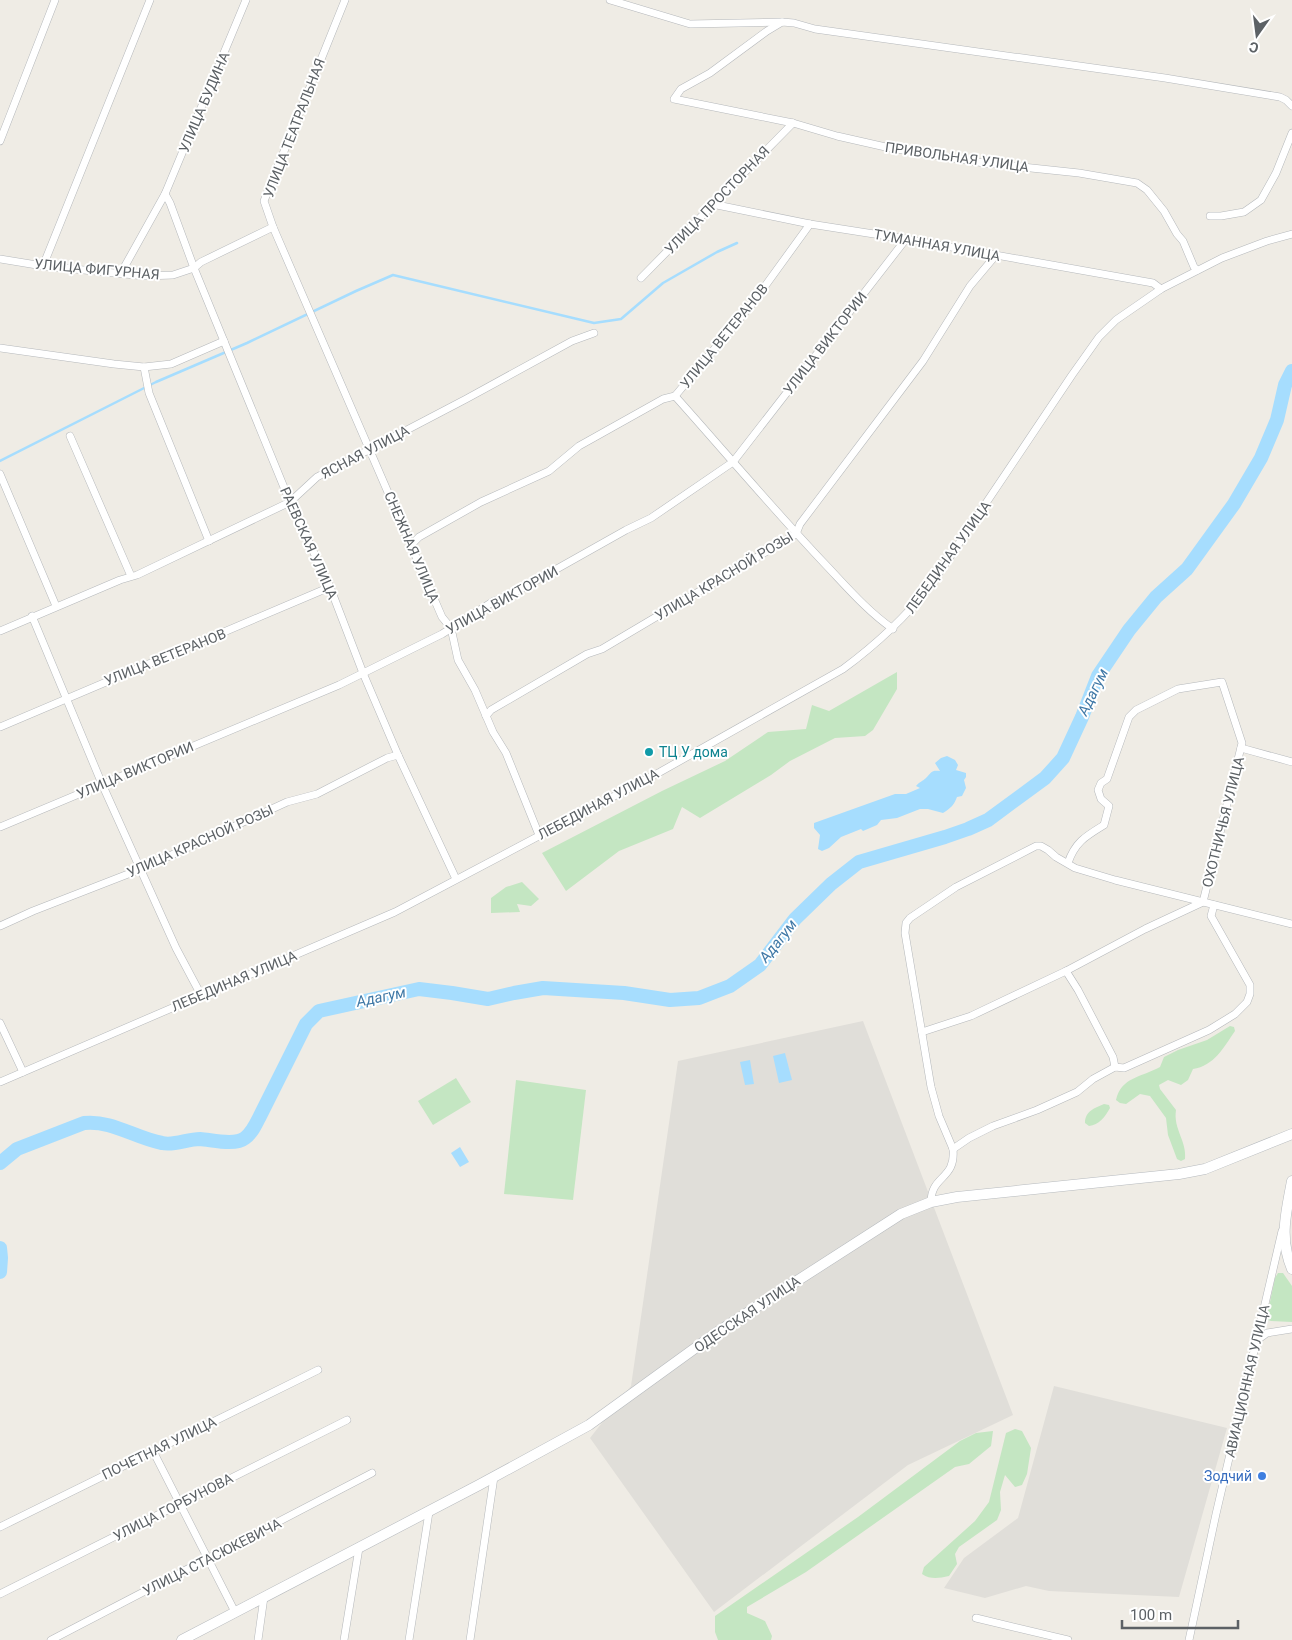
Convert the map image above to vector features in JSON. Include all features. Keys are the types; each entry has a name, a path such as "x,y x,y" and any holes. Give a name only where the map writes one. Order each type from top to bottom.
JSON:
{"main road":[{"name":"ОДЕССКАЯ УЛИЦА","path":"182,1640 429,1512 589,1425 716,1333 901,1214 930,1202 957,1196 1179,1174 1205,1168 1292,1134"},
{"name":"АВИАЦИОННАЯ УЛИЦА","path":"1284,1221 1292,1181"},
{"path":"1284,1221 1285,1246 1292,1269"}],"street":[{"path":"0,141 55,0"},
{"path":"43,266 150,0"},
{"name":"УЛИЦА БУДИНА","path":"121,273 165,194 246,0"},
{"name":"УЛИЦА ТЕАТРАЛЬНАЯ","path":"334,367 273,227 264,201 345,0"},
{"path":"610,0 690,24 794,23 815,29 1165,78 1280,97 1292,106"},
{"name":"ПРИВОЛЬНАЯ УЛИЦА","path":"782,22 710,73 681,89 674,98 793,123 890,148 984,163 1079,173 1137,183 1147,190 1164,211 1183,241 1197,270"},
{"name":"УЛИЦА ПРОСТОРНАЯ","path":"641,278 793,123"},
{"path":"1210,216 1244,212 1260,200 1276,173 1292,133"},
{"name":"РАЕВСКАЯ УЛИЦА","path":"165,194 290,502 330,587 363,673 398,755 456,879"},
{"name":"ТУМАННАЯ УЛИЦА","path":"712,204 810,224 1153,283 1161,289"},
{"name":"УЛИЦА ВЕТЕРАНОВ","path":"411,545 420,537 481,502 549,471 579,446 663,399 675,396 752,304 810,224"},
{"name":"УЛИЦА ФИГУРНАЯ","path":"0,259 43,266 145,276 173,275 194,268 201,262 273,227"},
{"name":"ЛЕБЕДИНАЯ УЛИЦА","path":"0,1082 395,912 660,772 843,669 893,629 931,586 1072,375 1099,337 1116,320 1161,289 1197,270 1250,247 1292,234"},
{"name":"УЛИЦА ВИКТОРИИ","path":"0,828 324,692 451,628 494,601 514,593 651,518 733,462 906,239"},
{"name":"УЛИЦА КРАСНОЙ РОЗЫ","path":"486,716 491,710 587,654 602,649 796,534 800,524 923,361 970,286 996,255"},
{"name":"ЯСНАЯ УЛИЦА","path":"0,631 131,576 290,502 317,476 369,450 572,340 594,333"},
{"path":"0,348 144,367 171,364 227,348"},
{"path":"144,367 150,393 209,541"},
{"name":"СНЕЖНАЯ УЛИЦА","path":"334,367 442,617 451,628 458,660 493,732 506,753 539,836"},
{"path":"675,396 796,534 861,602 893,629"},
{"path":"70,436 131,576"},
{"path":"0,474 56,606"},
{"name":"УЛИЦА ВЕТЕРАНОВ","path":"0,727 330,587"},
{"path":"32,616 102,784 176,948 201,995"},
{"name":"ОХОТНИЧЬЯ УЛИЦА","path":"922,1032 971,1016 1066,971 1145,929 1203,902 1242,743 1222,682 1178,689 1136,710 1129,717 1107,779 1101,783 1098,790 1101,799 1109,806 1104,825 1082,838 1072,852 1068,863"},
{"path":"1241,748 1292,762"},
{"name":"УЛИЦА КРАСНОЙ РОЗЫ","path":"0,926 141,869 287,802 317,794 387,758 398,755"},
{"path":"930,1202 931,1194 936,1184 950,1171 954,1162 953,1149 939,1116 931,1087 905,933 906,923 910,918 956,887 1036,846 1042,846 1056,857 1076,868 1115,880 1292,924"},
{"path":"953,1149 969,1138 993,1126 1037,1110 1077,1092 1093,1079 1115,1068 1124,1068 1209,1030 1235,1014 1247,1002 1250,994 1250,985 1211,916 1214,905"},
{"path":"1066,971 1113,1057 1115,1068"},
{"path":"0,1023 23,1072"},
{"name":"АВИАЦИОННАЯ УЛИЦА","path":"1189,1640 1216,1514 1284,1221"},
{"path":"1256,1341 1267,1333 1292,1329"},
{"name":"ПОЧЕТНАЯ УЛИЦА","path":"0,1527 318,1370"},
{"name":"УЛИЦА ГОРБУНОВА","path":"0,1594 347,1420"},
{"path":"153,1451 235,1612"},
{"name":"УЛИЦА СТАСЮКЕВИЧА","path":"51,1640 372,1473"},
{"path":"470,1640 494,1477"},
{"path":"408,1640 429,1512"},
{"path":"344,1640 359,1548"},
{"path":"258,1640 264,1597"},
{"path":"976,1618 1068,1640"}],"shaded area":[{"path":"863,1021 1013,1415 908,1465 714,1612 590,1438 631,1386 678,1061"},
{"path":"1054,1386 1227,1428 1179,1597 1049,1591 1026,1586 985,1598 944,1588 964,1558 1018,1518"}],"green space":[{"path":"897,672 897,689 873,730 865,736 835,738 790,761 771,775 700,818 682,807 673,829 619,851 566,891 542,853 725,761 768,732 806,729 812,705 829,711"},
{"path":"522,882 539,899 531,906 517,904 520,912 491,913 491,898 506,887"},
{"path":"1230,1026 1234,1027 1235,1031 1213,1060 1193,1069 1188,1080 1181,1085 1168,1080 1159,1085 1176,1110 1176,1123 1185,1153 1185,1159 1181,1161 1177,1159 1168,1135 1166,1118 1150,1096 1140,1094 1126,1104 1116,1100 1122,1087 1127,1082 1160,1067 1164,1057 1207,1040"},
{"path":"456,1078 471,1102 433,1125 418,1101"},
{"path":"516,1080 586,1090 573,1200 504,1194"},
{"path":"1104,1104 1109,1105 1110,1108 1101,1120 1089,1126 1085,1123 1089,1113"},
{"path":"1278,1273 1283,1273 1292,1286 1292,1322 1268,1320 1267,1316 1275,1278"},
{"path":"1015,1429 1022,1431 1031,1448 1027,1474 1022,1485 1015,1487 1005,1475 1000,1492 1001,1510 997,1520 959,1547 955,1554 957,1564 949,1576 932,1578 925,1576 922,1574 924,1567 975,1521 989,1502 1006,1433"},
{"path":"993,1431 991,1446 969,1464 955,1467 806,1572 747,1607 747,1613 765,1621 772,1636 771,1640 718,1640 715,1632 715,1616 858,1517 960,1441 976,1433"}],"water":[{"path":"947,756 955,760 958,765 956,770 966,773 964,780 966,788 962,796 957,797 948,810 943,813 920,809 897,818 881,820 877,825 863,831 861,829 841,837 829,848 822,851 818,849 820,835 814,828 814,823 895,794 906,794 920,788 916,786 918,783 932,772 940,771 935,763"},
{"path":"785,1053 792,1080 779,1083 773,1056"},
{"path":"750,1060 754,1084 745,1085 740,1062"},
{"path":"460,1147 469,1162 460,1167 451,1153"}],"waterway":[{"path":"0,461 156,382 247,343 393,275 594,323 621,319 663,283 717,252 737,243"},
{"name":"Адагум","path":"0,1163 17,1149 84,1123 104,1124 152,1141 167,1144 200,1139 230,1142 241,1140 254,1128 306,1024 319,1011 419,989 488,999 543,988 624,993 670,1000 699,998 730,986 760,965 795,919 831,884 859,862 945,837 988,820 1045,778 1063,758 1098,676 1129,630 1156,597 1187,569 1234,504 1261,458 1277,420 1285,385 1292,371"},
{"name":"Адагум","path":"0,1248 0,1272"}],"place":[{"name":"ТЦ У дома","path":"649,752"},
{"name":"Зодчий","path":"1262,1476"}]}
